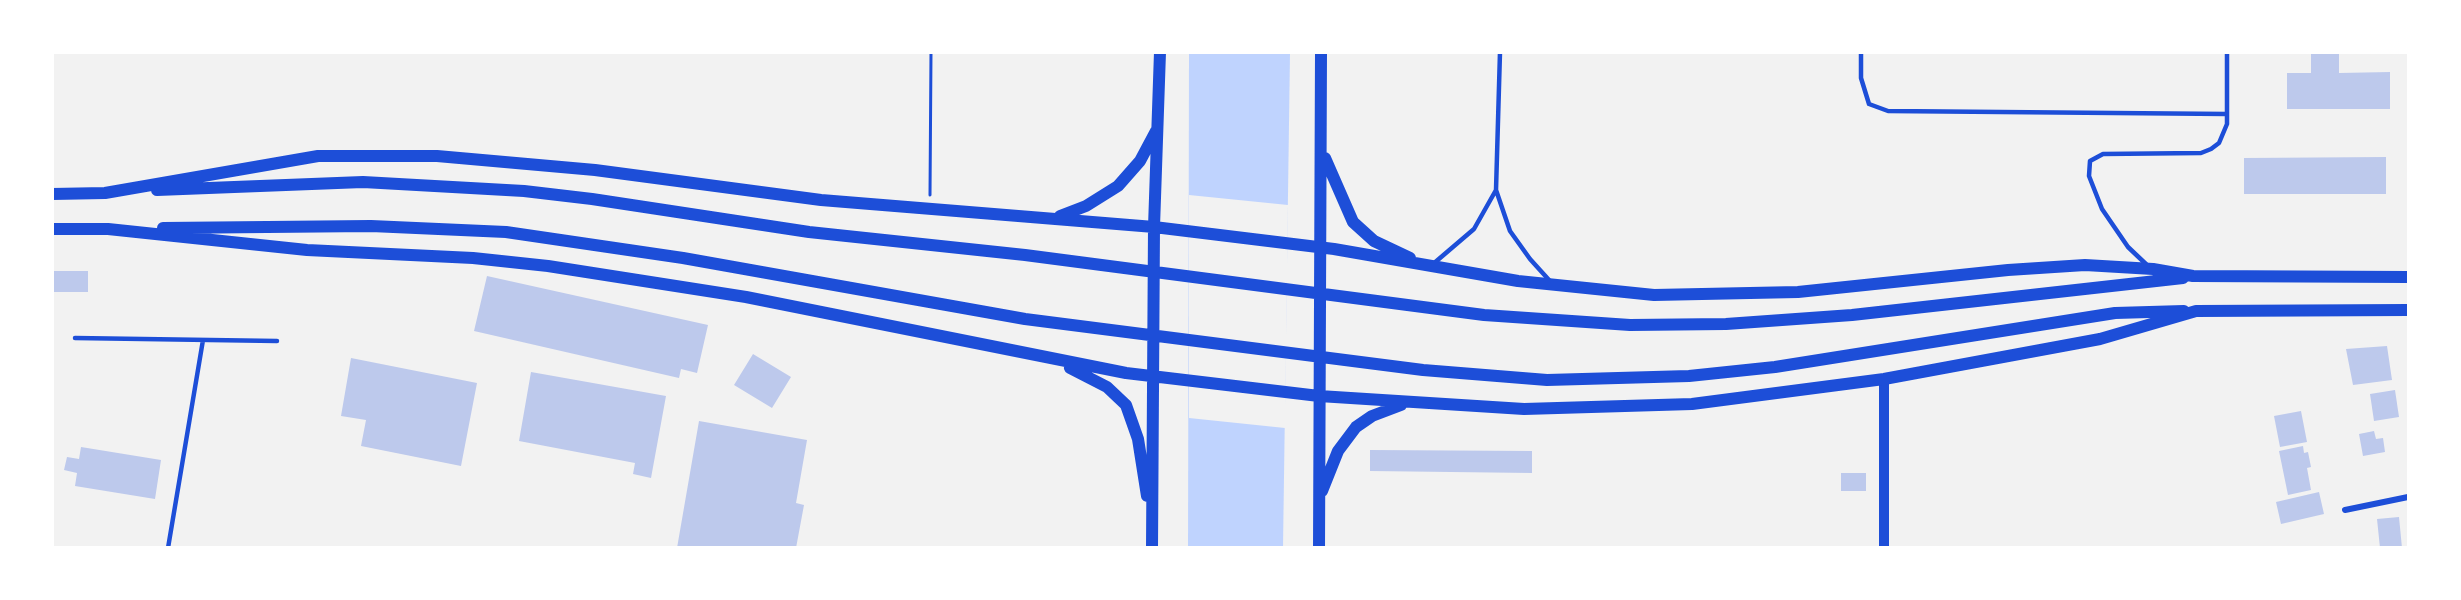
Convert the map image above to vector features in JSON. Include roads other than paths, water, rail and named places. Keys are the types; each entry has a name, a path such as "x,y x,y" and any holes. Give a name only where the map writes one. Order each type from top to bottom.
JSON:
{"main road":[{"path":"1152,548 1154,227 1160,52"},
{"path":"1319,548 1321,52"},
{"path":"1054,218 1086,206 1118,186 1140,160 1158,127"},
{"path":"1321,146 1338,192 1353,222 1361,231 1388,248 1431,266"},
{"path":"105,193 288,160 378,154 527,163 768,195 1154,227 1320,248 1556,286 1654,296 1736,295 2059,266 2153,269 2193,276"},
{"path":"52,195 317,183 442,185 592,199 809,232 1025,255 1514,318 1630,326 1726,324 1852,315 2193,276 2409,278"},
{"path":"52,229 360,226 506,232 683,258 1025,320 1423,370 1547,380 1689,375 1814,362 2115,313 2409,309"},
{"path":"108,230 307,250 473,258 570,269 814,310 1054,360 1152,377 1318,396 1524,409 1627,407 1731,400 1884,380 2100,339 2196,311"},
{"path":"1054,360 1107,387 1126,405 1138,439 1152,521"},
{"path":"1319,498 1338,451 1356,427 1381,412 1410,403"}],"street":[{"path":"1884,380 1884,548"},
{"path":"2345,510 2409,497"}],"lane":[{"path":"1500,52 1496,190 1510,231 1534,265 1556,286"},
{"path":"1861,52 1861,78 1869,104 1888,111 2227,114"},
{"path":"2153,269 2128,247 2109,220 2089,176 2090,161 2103,154 2201,153 2219,143 2224,134 2227,114 2227,52"},
{"path":"1431,266 1473,229 1496,190"},
{"path":"75,338 277,341"},
{"path":"168,548 203,340"}],"water":[{"path":"1189,53 1290,53 1283,547 1188,548"}]}
